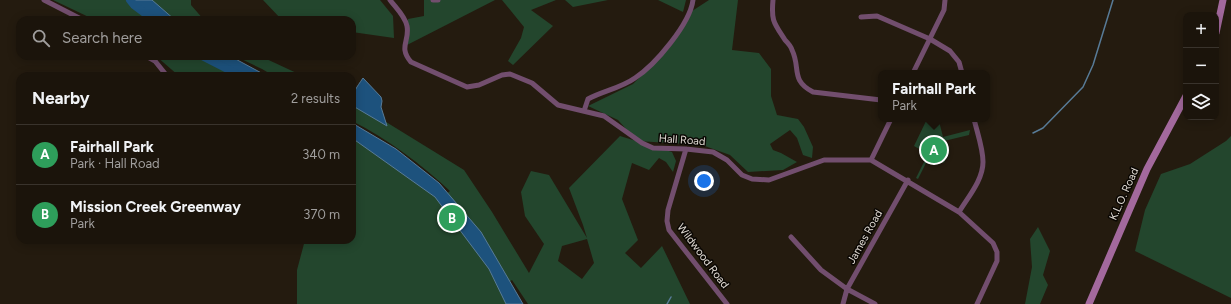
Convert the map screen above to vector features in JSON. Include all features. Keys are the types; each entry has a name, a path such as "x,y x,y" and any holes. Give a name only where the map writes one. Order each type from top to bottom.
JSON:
{"main road":[{"path":"1219,19 1223,0"},
{"name":"K.L.O. Road","path":"1089,304 1147,170 1183,102"}],"street":[{"path":"44,0 74,16"},
{"name":"Hall Road","path":"390,0 404,18 407,28 404,48 406,56 411,62 467,86 479,85 502,75 510,74 532,83 558,105 604,116 642,143 653,148 713,152 727,160 742,174 752,179 763,180 769,180 824,160 871,160 908,180 959,212 993,243 997,252 997,261 977,304"},
{"path":"433,0 438,0"},
{"path":"584,111 588,100 597,94 622,86 636,78 657,59 686,21 693,0"},
{"path":"773,0 772,14 774,23 793,50 797,76 804,87 813,92 878,100"},
{"path":"915,70 944,10 945,0"},
{"path":"860,17 877,16 930,39 950,51 959,62 961,70"},
{"path":"153,60 164,72"},
{"path":"871,160 890,122"},
{"path":"959,212 981,176 983,162 982,152 975,122"},
{"name":"Wildwood Road","path":"686,149 668,210 667,221 669,230 727,304"},
{"name":"James Road","path":"843,304 847,289 908,180"},
{"path":"791,237 821,270 847,289 875,304"}],"green space":[{"path":"53,0 145,0 165,16 87,16"},
{"path":"151,0 191,0 191,5 201,16 169,16"},
{"path":"263,0 380,0 393,16 394,38 356,33 356,16 278,16"},
{"path":"424,0 495,0 407,45 408,19 424,16"},
{"path":"502,0 556,0 531,10 553,26 513,65 508,61 521,38 524,27"},
{"path":"565,0 608,0 573,7"},
{"path":"658,0 686,0 683,12"},
{"path":"709,0 738,0 732,50 759,53 771,69 771,96 777,115 798,119 804,127 813,147 812,158 803,155 797,138 790,130 770,144 773,150 797,162 783,170 748,172 730,155 702,145 637,141 618,120 588,106 633,84 672,45 689,13"},
{"path":"161,60 231,60 252,72 174,72"},
{"path":"243,60 269,60 294,72 267,72"},
{"path":"356,103 464,170 492,212 529,273 544,244 525,216 521,192 531,171 549,175 587,238 569,188 620,136 672,152 676,161 673,172 666,162 659,158 649,170 632,163 622,199 638,240 625,253 641,268 662,246 690,304 528,304 512,280 509,282 520,304 297,304 297,270 304,244 356,244 356,131 446,194 450,191 428,171 404,153 356,123","holes":["587,239 594,263 582,279 558,261 562,246"]},
{"path":"926,122 939,122 943,137 970,130 969,135 944,141 948,155 944,163 930,155 918,179 916,178 928,154 914,146"},
{"path":"1231,136 1231,298 1135,251 1145,210 1161,174 1190,164 1226,141"},
{"path":"1038,227 1050,251 1043,275 1048,285 1040,304 1025,304 1032,267 1030,239"}],"water":[{"path":"131,0 152,0 170,16 151,16"},
{"path":"213,60 237,60 260,72 233,72"},
{"path":"363,78 381,97 381,107 387,126 356,108 356,88"},
{"path":"356,125 396,149 439,183 481,232 523,304 506,304 489,269 435,197 356,141"}],"waterway":[{"path":"130,0 149,16"},
{"path":"1033,133 1043,128 1083,87 1093,65 1113,0"},
{"path":"210,60 233,72"},
{"path":"667,304 671,297"}],"place":[{"name":"Fairhall Park","path":"934,150"},
{"name":"Mission Creek Greenway","path":"452,218"}]}
